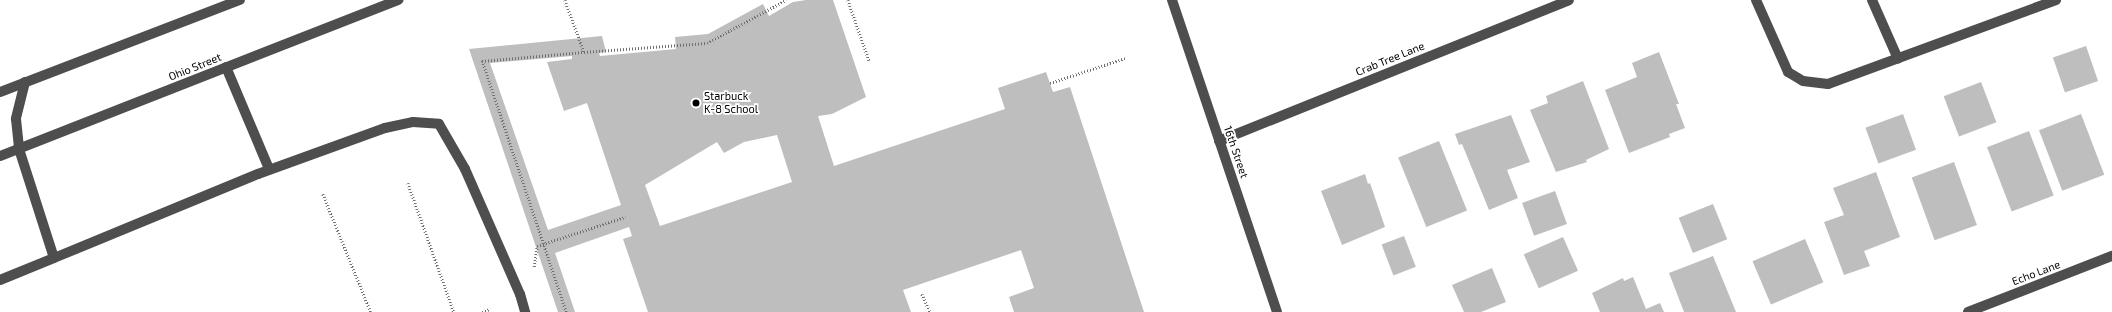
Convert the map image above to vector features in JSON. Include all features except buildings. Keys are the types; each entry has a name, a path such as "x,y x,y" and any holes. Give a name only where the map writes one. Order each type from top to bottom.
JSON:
{"street":[{"path":"0,92 240,0"},
{"name":"Ohio Street","path":"0,156 399,0"},
{"name":"16th Street","path":"1172,0 1277,312"},
{"name":"Crab Tree Lane","path":"1219,141 1569,0"},
{"path":"1756,0 1788,72 1803,81 1828,84 2056,0"},
{"path":"1872,0 1898,58"},
{"path":"226,67 269,169"},
{"path":"25,82 16,119 18,149 54,258"},
{"path":"0,280 269,169 332,149 385,128 413,122 439,124 465,169 520,294 525,312"},
{"name":"Echo Lane","path":"1968,312 2112,256"}],"path":[{"path":"565,0 584,52"},
{"path":"566,312 482,61 708,43 786,0"},
{"path":"848,0 869,60"},
{"path":"1050,83 1125,58"},
{"path":"408,183 454,312"},
{"path":"322,194 371,312"},
{"path":"532,275 537,246 625,217"},
{"path":"922,294 930,312"},
{"path":"482,312 490,309"}],"place":[{"name":"Starbuck K-8 School","path":"696,103"}]}
